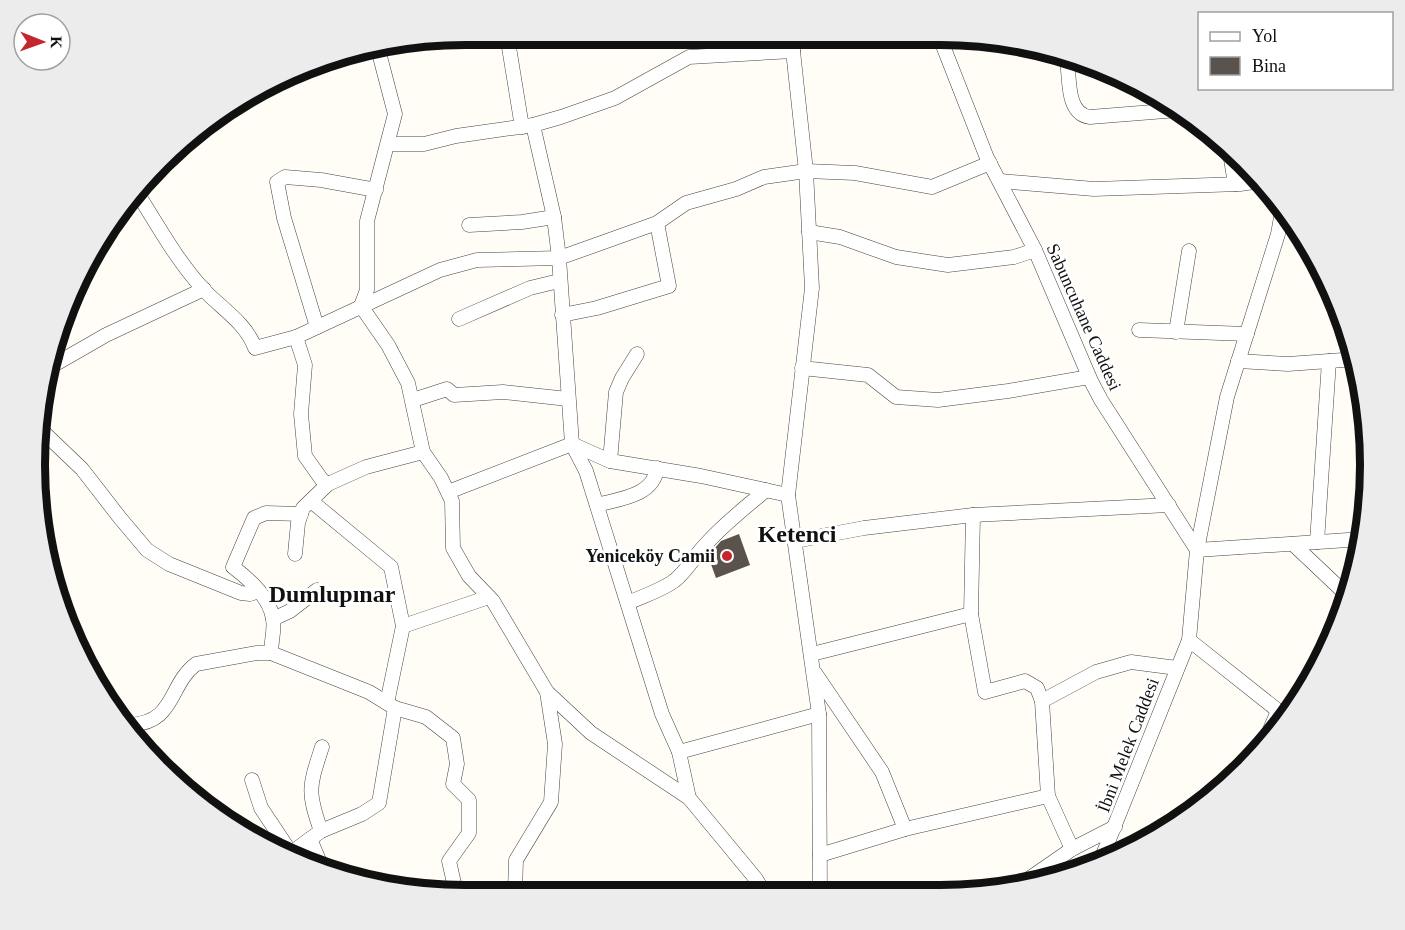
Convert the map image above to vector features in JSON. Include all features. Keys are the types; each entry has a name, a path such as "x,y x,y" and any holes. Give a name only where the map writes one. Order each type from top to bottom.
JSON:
{"street":[{"path":"509,45 527,126 554,217 572,444 586,471 662,714 679,752 689,798"},
{"path":"790,45 806,171 812,288 788,495 819,714 820,885"},
{"name":"Sabuncuhane Caddesi","path":"943,45 990,163 1035,250 1089,377 1101,400 1197,550"},
{"path":"388,144 424,144 456,136 527,126 561,117 615,98 689,57 792,51"},
{"path":"361,306 367,290 367,221 395,114 379,54"},
{"path":"1068,65 1072,103 1082,115 1090,117 1164,110"},
{"path":"141,198 180,260 204,289 250,334 255,348 296,337 440,270 477,260 559,258 657,223 686,203 736,189 764,177 806,171 855,173 932,187 990,163"},
{"path":"1232,163 1235,184"},
{"path":"317,327 284,218 277,182 285,177 321,180 376,190"},
{"path":"1000,181 1094,189 1251,182"},
{"path":"469,225 554,217"},
{"path":"1279,712 1189,640 1197,550 1227,397 1281,220"},
{"path":"562,315 597,308 669,286 657,223"},
{"path":"809,232 840,237 896,257 948,266 1014,257 1035,250"},
{"path":"1176,332 1189,251"},
{"path":"459,319 530,288 560,281"},
{"path":"57,363 106,335 204,289"},
{"path":"361,306 388,345 408,383 423,452 452,501 453,548 469,576 489,597 548,692 591,733 689,798 760,885"},
{"path":"1139,330 1247,334"},
{"path":"296,337 305,365 301,414 305,456 322,480 328,484"},
{"path":"610,460 616,392 637,354"},
{"path":"1238,361 1288,364 1347,360"},
{"path":"1317,542 1329,361"},
{"path":"802,368 868,375 896,397 938,400 1089,377"},
{"path":"412,400 447,389 454,395 503,392 568,399"},
{"path":"46,435 82,469 140,543 155,556 169,564 241,593 250,594 259,591"},
{"path":"448,492 572,444 610,460 788,495"},
{"path":"295,554 298,523 303,508 328,484 366,467 423,452"},
{"path":"597,505 642,491 652,483 657,468"},
{"path":"627,603 672,582 725,524 766,490"},
{"path":"297,850 316,835 362,814 379,802 403,626 391,567 311,501"},
{"path":"795,542 864,528 973,515 1169,505"},
{"path":"271,653 273,619 259,591 250,580 233,567 251,523 260,515 266,513 301,514"},
{"path":"973,515 971,614 985,692 1025,681 1037,688 1042,701 1048,796 1072,849"},
{"path":"1197,550 1353,540"},
{"path":"1293,544 1341,590"},
{"path":"273,619 290,611 317,590"},
{"path":"403,626 489,597"},
{"path":"812,654 971,614"},
{"name":"İbni Melek Caddesi","path":"1105,851 1189,640"},
{"path":"134,724 149,721 161,713 189,670 196,664 257,653 271,653 369,692 391,705 426,717 453,738 457,764 453,784 469,800 469,832 449,861 454,885"},
{"path":"1042,701 1096,672 1131,662 1178,668"},
{"path":"814,671 882,772 905,829"},
{"path":"515,885 516,860 551,802 555,744 548,692"},
{"path":"679,752 819,714"},
{"path":"320,859 310,794 311,782 322,747"},
{"path":"252,780 261,808 284,844"},
{"path":"820,855 905,829 1048,796"},
{"path":"1035,874 1072,849 1115,827"},
{"path":"1106,848 1111,849"}],"building":[{"name":"Yeniceköy Camii","path":"739,534 750,565 716,578 708,556 721,541"}],"place":[{"name":"Yeniceköy Camii","path":"727,556"}],"district":[{"name":"Ketenci","path":"797,534"},
{"name":"Dumlupınar","path":"332,594"}]}
